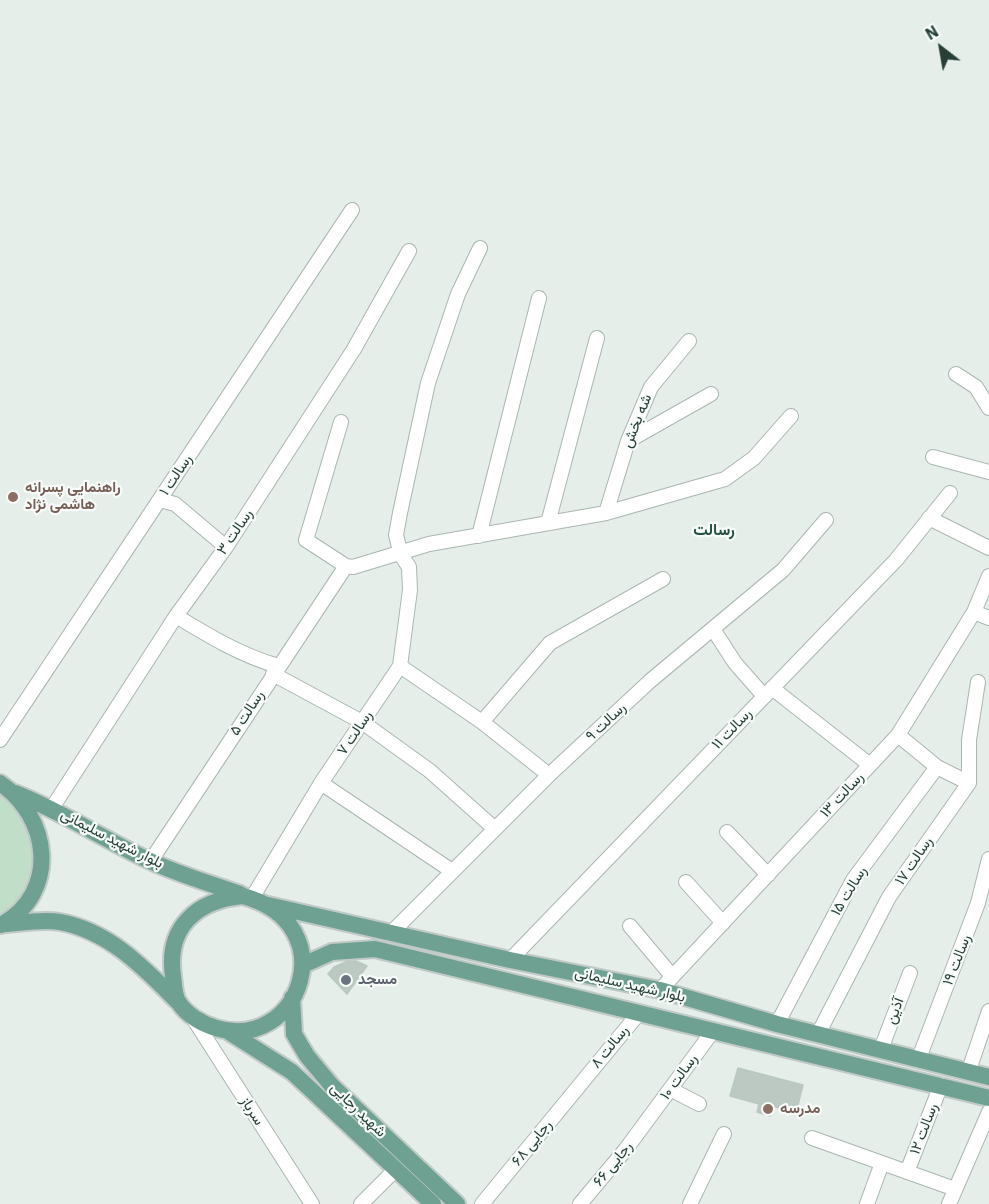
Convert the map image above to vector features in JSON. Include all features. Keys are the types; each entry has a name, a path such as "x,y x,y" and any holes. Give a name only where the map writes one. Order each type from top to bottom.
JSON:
{"main road":[{"path":"0,783 15,793 29,809 38,829 42,850 40,872 33,892 20,910 2,925"},
{"name":"بلوار شهید سلیمانی","path":"15,793 51,808 93,833 150,862 247,897"},
{"path":"2,925 58,922 87,930 111,942 140,963 193,1018 229,1032 246,1031 265,1024 281,1012 292,998 301,983 303,965 302,948 294,931 268,905 247,897 210,902 184,923 174,941 171,963 177,1001"},
{"name":"بلوار شهید سلیمانی","path":"268,905 510,960 660,990 777,1024 969,1070 989,1077"},
{"name":"بلوار شهید سلیمانی","path":"303,965 332,952 375,949 989,1098"},
{"name":"شهید رجایی","path":"292,998 294,1034 307,1056 332,1086 457,1204"},
{"name":"شهید رجایی","path":"229,1032 292,1072 433,1204"}],"street":[{"name":"رسالت ۱","path":"0,740 352,210"},
{"name":"رسالت ۷","path":"247,897 400,666 410,590 409,567 401,555 396,535 428,383 458,294 480,248"},
{"name":"رسالت ۳","path":"51,808 176,616 226,547 354,349 409,250"},
{"path":"479,536 539,298"},
{"path":"548,523 597,338"},
{"name":"شه بخش","path":"606,513 628,441 651,387 689,341"},
{"path":"956,374 976,387 989,408"},
{"path":"628,441 711,394"},
{"path":"341,422 306,540 346,566 353,567 401,555 429,544 606,513 725,479 754,458 790,416"},
{"path":"933,457 989,471"},
{"name":"رسالت ۱۱","path":"510,960 896,560 950,493"},
{"path":"160,500 175,504 226,547"},
{"path":"929,518 989,548"},
{"name":"رسالت ۹","path":"392,932 549,775 650,681 783,570 826,520"},
{"name":"رسالت ۵","path":"150,862 346,566"},
{"name":"رسالت ۱۳","path":"660,990 898,735 974,612 989,576"},
{"path":"482,722 550,643 663,579"},
{"path":"974,612 989,618"},
{"path":"176,616 231,649 276,670 362,722 430,771 495,829"},
{"path":"713,629 735,663 768,692 870,765"},
{"path":"400,666 482,722 549,775"},
{"path":"898,735 937,767 969,783 969,740 978,682"},
{"name":"رسالت ۱۵","path":"777,1024 853,880 937,767"},
{"path":"321,783 452,871"},
{"name":"رسالت ۱۷","path":"818,1034 890,897 969,783"},
{"path":"727,832 768,875"},
{"name":"رسالت ۱۹","path":"919,1058 978,903 989,859"},
{"path":"686,882 723,923"},
{"path":"630,927 672,976"},
{"name":"آذین","path":"881,1049 910,973"},
{"path":"969,1070 989,1011"},
{"name":"رسالت ۸","path":"582,1082 639,1013"},
{"name":"سرباز","path":"193,1018 312,1204"},
{"name":"رسالت ۱۰","path":"645,1123 713,1030"},
{"name":"رجایی ۶۸","path":"482,1204 582,1082"},
{"name":"رسالت ۱۲","path":"907,1172 941,1085"},
{"path":"670,1089 699,1104"},
{"path":"949,1204 989,1112"},
{"name":"رجایی ۶۶","path":"580,1204 645,1123"},
{"path":"690,1204 724,1134"},
{"path":"812,1138 955,1189"},
{"path":"867,1204 882,1163"},
{"path":"361,1204 396,1169"}],"green space":[{"path":"0,793 22,814 38,855 24,897 0,918"}],"building":[{"name":"مسجد","path":"348,961 356,961 367,966 347,994 328,974 334,967"},
{"path":"738,1068 803,1085 796,1113 772,1106 770,1116 757,1112 759,1104 730,1096"}],"place":[{"name":"راهنمایی پسرانه هاشمی نژاد","path":"13,497"},
{"name":"مسجد","path":"346,980"},
{"name":"مدرسه","path":"768,1109"}],"district":[{"name":"رسالت","path":"714,530"}]}
